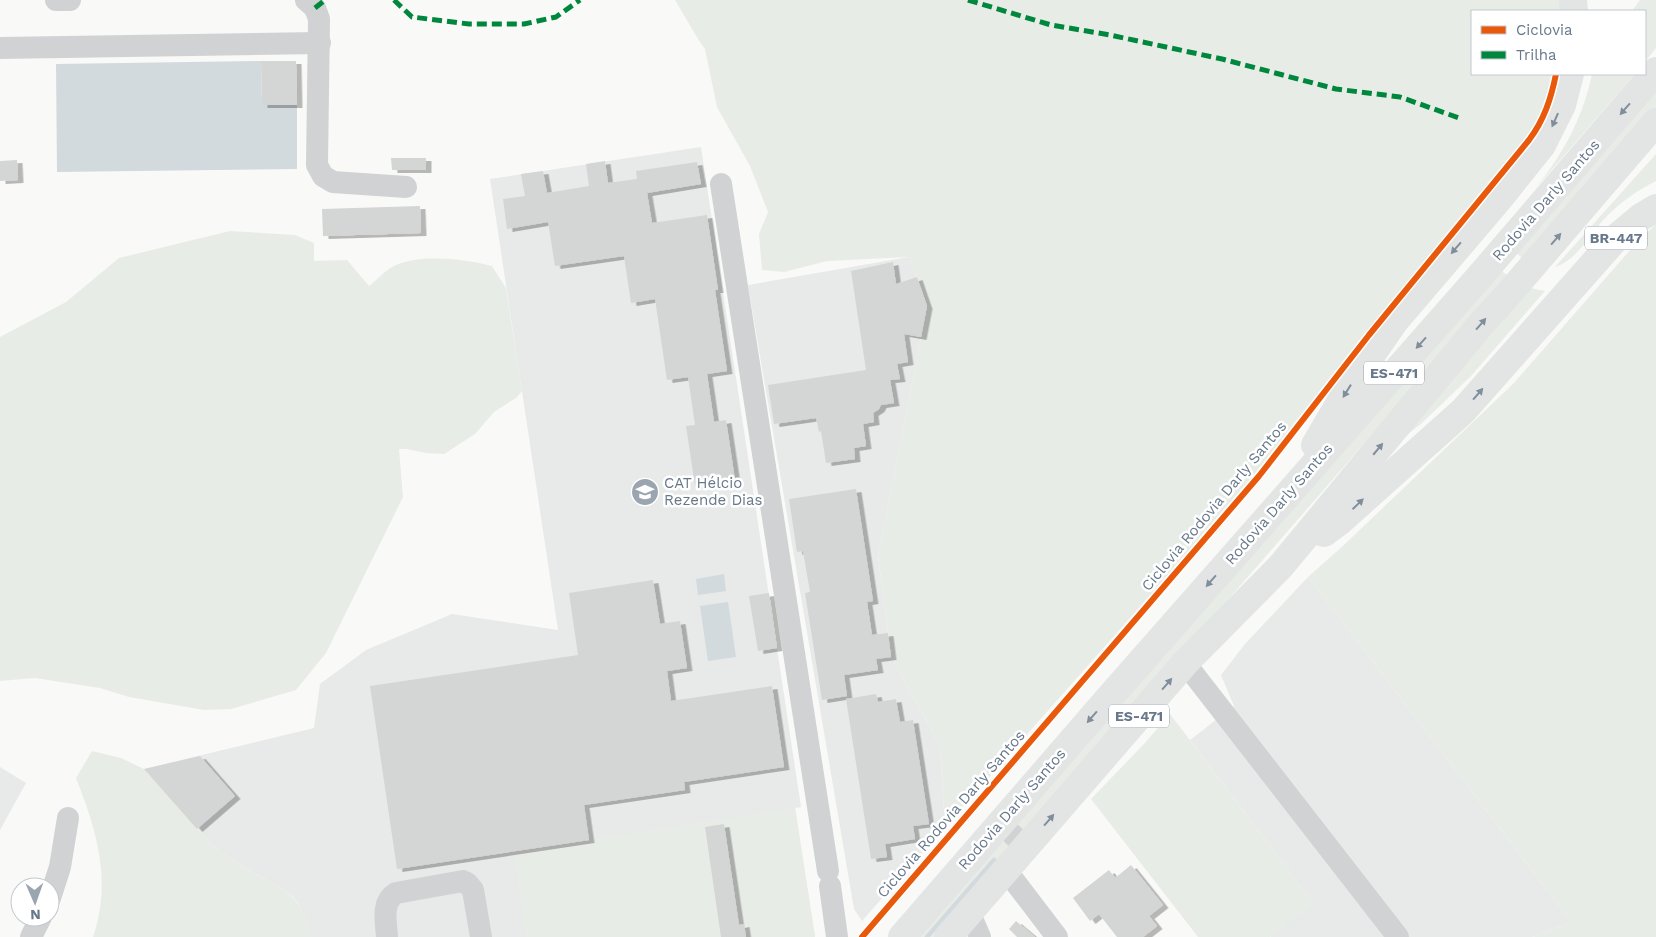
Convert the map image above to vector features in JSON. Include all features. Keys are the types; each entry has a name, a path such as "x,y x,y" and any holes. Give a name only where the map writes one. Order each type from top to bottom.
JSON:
{"main road":[{"name":"Rodovia Darly Santos","path":"902,937 1289,492 1480,276 1656,71"},
{"path":"1289,492 1349,387 1390,328 1542,145 1562,105 1570,75"},
{"name":"ES-471","path":"948,937 1185,663 1280,567 1482,323 1656,122"},
{"name":"BR-447","path":"1280,567 1340,521 1463,411 1623,231 1656,208"}],"lane":[{"path":"56,0 70,0"},
{"path":"306,0 315,8 319,19 317,165 323,176 333,182 406,186"},
{"path":"0,48 320,43"},
{"path":"721,184 838,933"},
{"path":"1185,663 1398,937"},
{"path":"57,877 68,818"},
{"path":"1001,824 1026,846"},
{"path":"1006,870 1057,937"},
{"path":"387,937 386,904 391,896 396,893 462,881 467,883 473,890 481,937"},
{"path":"969,912 980,937"}],"shaded area":[{"path":"675,0 1560,0 1561,10 1471,10 1471,75 1557,75 1556,83 1542,115 1480,202 1366,332 1256,472 945,827 940,746 891,657 878,556 927,306 909,257 827,261 784,272 762,270 759,234 768,212 750,166 717,107 705,49"},
{"path":"1640,0 1656,0 1656,48 1646,61 1646,10 1633,10"},
{"path":"261,61 262,105 297,105 297,169 57,172 56,64"},
{"path":"1592,75 1634,75 1535,189 1571,135"},
{"path":"1656,88 1656,109 1525,261 1513,250"},
{"name":"CAT Hélcio Rezende Dias","path":"701,147 801,807 795,808 815,937 311,937 299,904 293,897 214,847 144,769 314,728 320,684 366,650 452,614 558,630 490,179"},
{"path":"1656,154 1656,181 1619,205 1608,215 1578,252 1555,267"},
{"path":"1656,224 1656,937 1532,937 1571,922 1308,577 1514,383 1638,241"},
{"path":"230,231 295,235 314,243 314,261 347,260 369,286 392,267 418,260 444,259 469,261 492,266 506,288 522,391 516,398 494,412 475,434 444,454 399,449 403,497 326,653 296,690 231,709 204,710 129,697 100,688 35,678 0,681 0,337 66,302 119,258"},
{"path":"909,257 927,306 878,556 891,657 940,746 945,827 862,921 854,909 748,285"},
{"path":"1498,267 1509,277 1025,833 1014,825"},
{"path":"1530,288 1545,291 1471,376 1422,423 1389,449"},
{"path":"724,574 726,591 698,595 696,579"},
{"path":"1308,577 1571,922 1532,937 1270,937 1313,902 1190,740 1234,706 1221,675 1245,644"},
{"path":"728,602 736,657 708,661 700,606"},
{"path":"1170,714 1314,903 1270,937 1198,937 1091,799"},
{"path":"92,751 121,758 144,769 214,847 232,860 286,891 291,896 300,906 306,917 311,937 93,937 99,916 102,876 96,837 76,778"},
{"path":"0,767 26,783 0,830"},
{"path":"795,808 815,937 526,937 514,851"},
{"path":"1002,841 1015,846 936,937 917,937"}],"building":[{"path":"261,61 296,61 297,105 262,105"},
{"path":"391,158 426,158 426,170 392,170"},
{"path":"17,160 18,180 0,181 0,161"},
{"path":"605,161 608,183 637,179 636,171 697,162 701,184 647,193 652,223 707,215 718,290 715,290 727,371 707,374 714,422 726,420 735,480 695,486 686,426 695,425 688,377 667,380 655,299 631,303 624,256 555,266 548,222 507,229 503,199 525,196 521,174 543,171 547,193 589,186 586,164"},
{"path":"420,206 421,233 323,236 322,209"},
{"path":"893,262 896,284 917,277 927,306 921,337 904,334 908,362 897,364 900,379 890,380 894,403 881,405 873,413 874,422 863,424 866,446 854,448 855,459 826,463 821,431 819,432 816,418 774,424 768,385 866,370 851,271"},
{"path":"856,489 873,601 867,602 872,635 888,633 891,657 876,659 878,670 844,675 847,696 822,700 805,593 810,592 803,551 797,552 789,499"},
{"path":"653,580 660,624 680,621 687,668 667,671 671,701 772,686 784,767 684,782 685,790 584,805 589,840 397,869 370,686 578,655 569,593"},
{"path":"769,593 777,648 758,651 749,596"},
{"path":"876,694 878,702 896,699 900,722 913,720 929,824 913,826 915,839 885,844 887,857 871,859 846,699"},
{"path":"200,756 235,796 197,829 144,769"},
{"path":"724,824 739,925 744,924 746,937 721,937 705,827"},
{"path":"1131,865 1163,905 1149,916 1157,926 1143,937 1117,937 1099,914 1090,921 1073,898 1109,870 1115,878"},
{"path":"1016,921 1035,937 1017,937 1009,929"}],"waterway":[{"path":"927,937 994,860"}],"marked path":[{"path":"315,8 325,0"},
{"path":"394,0 412,17 469,24 524,24 556,17 580,0"},
{"path":"968,0 1051,25 1110,35 1222,59 1336,89 1400,97 1462,119"}],"cycle path":[{"name":"Ciclovia Rodovia Darly Santos","path":"862,937 1259,476 1369,335 1529,140 1539,125 1546,109 1556,75"}],"place":[{"name":"CAT Hélcio Rezende Dias","path":"645,492"}]}
